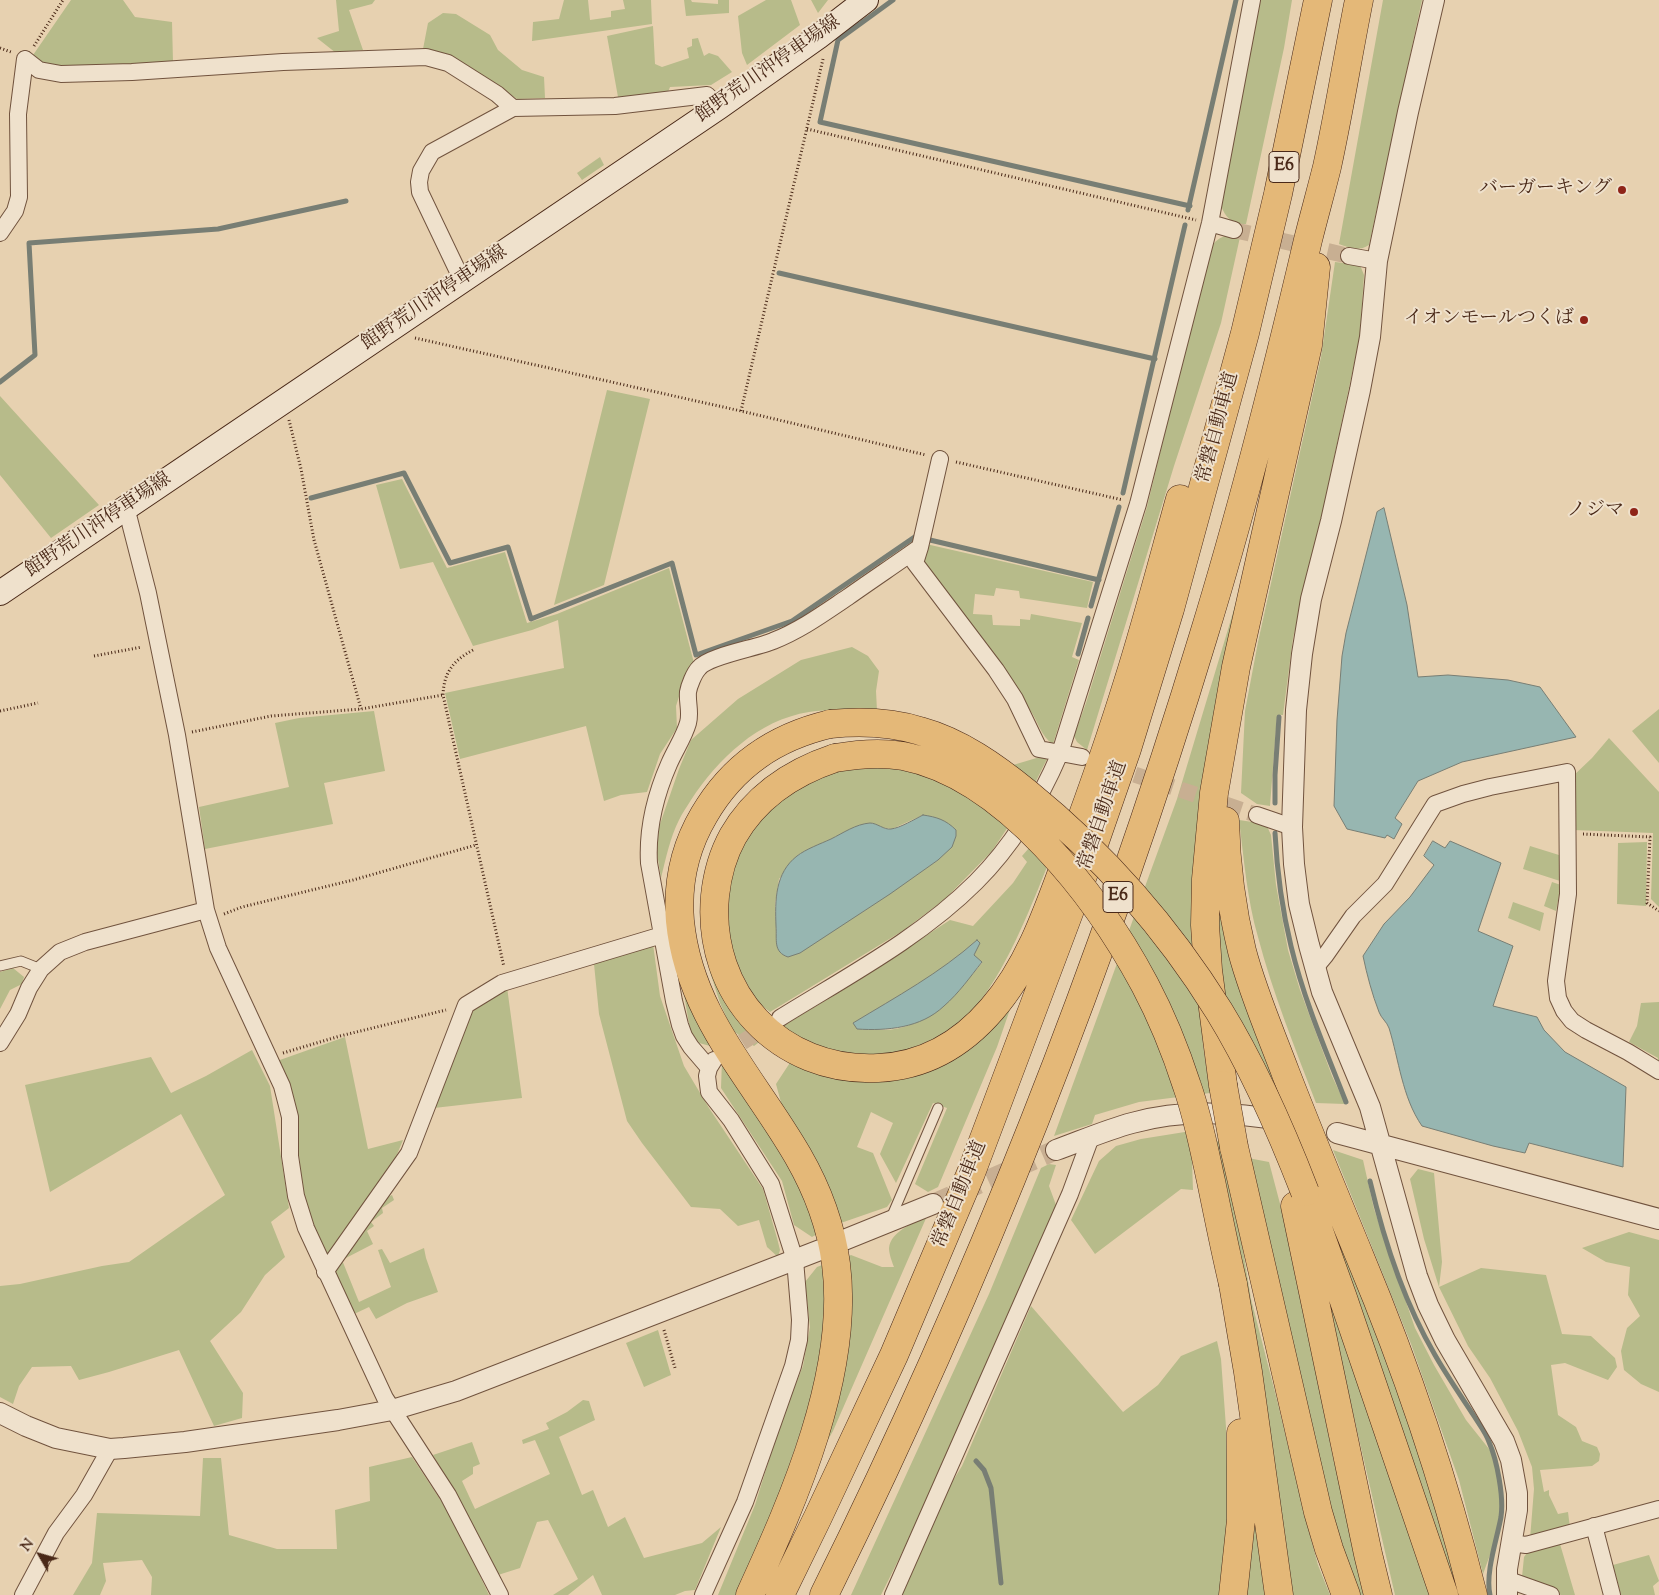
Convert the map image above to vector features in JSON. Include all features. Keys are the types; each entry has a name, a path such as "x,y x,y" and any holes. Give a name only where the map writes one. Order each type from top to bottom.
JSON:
{"highway":[{"name":"常磐自動車道","path":"780,1595 818,1518 905,1328 971,1173 1056,950 1127,749 1170,609 1245,333 1278,194 1318,0"},
{"name":"常磐自動車道","path":"824,1595 856,1532 934,1360 1008,1186 1062,1051 1159,776 1205,632 1249,476 1327,168 1359,0"},
{"path":"1327,168 1308,345 1265,544 1246,620 1227,714 1214,793 1206,879 1206,925 1208,970 1223,1085 1234,1147 1318,1512 1346,1595"},
{"path":"1245,333 1184,485 1129,681 1084,813 1054,895 1033,944 1008,989 976,1026 955,1044 933,1056 889,1068 846,1067 805,1055 771,1034 754,1019 741,1002 720,960 715,936 714,912 723,859 732,837 745,818 760,801 793,775 813,765 835,758 867,754 903,756 946,770 1000,804 1025,825 1060,863 1094,905 1113,931 1146,986 1188,1086 1198,1120 1233,1284 1232,1319 1243,1373 1279,1595"},
{"path":"1227,714 1225,775 1226,847 1234,910 1242,950 1252,983 1296,1100 1404,1367 1432,1448 1473,1595"},
{"path":"750,1595 778,1530 808,1452 822,1409 836,1344 838,1300 836,1264 831,1236 812,1182 780,1127 718,1033 694,984 686,959 682,936 680,889 683,866 699,823 725,784 742,767 761,752 807,730 830,724 854,722 876,723 913,729 940,738 987,763 1044,807 1073,833 1130,893 1162,931 1218,1011 1261,1088 1299,1195 1343,1298 1444,1595"},
{"path":"1299,1195 1368,1554 1378,1595"},
{"path":"1233,1595 1242,1503 1243,1373"}],"main road":[{"name":"館野荒川沖停車場線","path":"0,593 719,107 818,37 866,0"}],"street":[{"path":"780,1018 924,927 976,882 995,862 1044,789 1060,753 1138,504 1210,223 1252,0"},
{"path":"1434,0 1408,112 1377,261 1370,337 1333,512 1311,599 1302,654 1296,710 1292,828 1294,864 1299,904 1322,992 1370,1107 1406,1238 1428,1304 1466,1378 1504,1441 1511,1460 1517,1501 1514,1529 1510,1543 1507,1587 1551,1595"},
{"path":"25,59 39,70 61,74 132,72 283,62 426,57 448,64 497,94 513,108"},
{"path":"0,233 15,211 20,198 18,114 25,59"},
{"path":"462,280 420,192 418,182 421,171 432,152 513,108 615,106 707,95 719,107"},
{"path":"1210,223 1234,230"},
{"path":"1349,256 1377,261"},
{"path":"940,458 915,563 996,670 1015,699 1039,749 1082,757"},
{"path":"126,507 177,735 208,914 218,948 282,1086 290,1117 290,1156 296,1196 306,1228 325,1272 392,1410 448,1495 500,1595"},
{"path":"703,1595 745,1502 793,1366 799,1340 800,1320 796,1260 770,1184 731,1120 710,1092 707,1076 711,1064 691,1047 680,1025 649,863 649,829 656,796 669,762 685,732 690,710 688,692 699,667 713,660 772,642 804,627 920,547"},
{"path":"1315,968 1326,956 1352,916 1385,884 1435,804 1490,787 1566,772 1568,894 1556,981 1558,998 1564,1011 1572,1021 1659,1071"},
{"path":"1257,815 1292,828"},
{"path":"0,1043 18,1014 29,988 41,970 60,952 85,942 208,914"},
{"path":"325,1272 409,1153 466,1004 502,984 662,935"},
{"path":"1056,1150 1131,1123 1178,1114 1211,1112 1242,1114 1296,1124"},
{"path":"1337,1133 1659,1219"},
{"path":"893,1595 1070,1194 1091,1137"},
{"path":"844,1240 933,1204"},
{"path":"0,1413 44,1434 110,1449 185,1442 338,1420 392,1410 456,1392 820,1250"},
{"path":"23,1595 56,1533 84,1495 110,1449"},
{"path":"1510,1543 1526,1545 1659,1509"},
{"path":"1594,1526 1612,1595"}],"lane":[{"path":"0,966 21,961 41,970"},
{"path":"889,1222 938,1108"}],"path":[{"path":"25,59 63,0"},
{"path":"386,331 742,411 824,56 818,37"},
{"path":"807,129 1210,223"},
{"path":"284,400 314,540 362,709"},
{"path":"94,656 158,644"},
{"path":"472,650 461,656 447,674 443,695 508,982"},
{"path":"177,735 271,716 362,709 443,695"},
{"path":"0,711 38,703"},
{"path":"1568,834 1650,837 1647,903 1659,911"},
{"path":"208,914 353,880 476,845"},
{"path":"268,1058 340,1036 417,1018 466,1004"},
{"path":"658,1312 675,1368"}],"green space":[{"path":"71,0 123,0 135,17 172,22 173,62 91,67 40,64 31,58"},
{"path":"336,0 375,0 372,4 349,10 363,50 336,53 317,38 339,31"},
{"path":"564,0 588,0 590,20 611,17 611,11 625,9 623,0 651,0 652,24 532,41 533,22 559,19"},
{"path":"684,0 718,4 718,0 729,0 729,13 686,16"},
{"path":"766,0 791,0 800,25 747,65 742,53 738,16"},
{"path":"811,0 828,0 818,13"},
{"path":"1261,0 1292,0 1284,48 1246,224 1235,224 1225,213 1219,199"},
{"path":"1383,0 1422,0 1369,245 1354,249 1339,244"},
{"path":"443,13 456,14 490,35 498,50 522,70 544,77 545,98 517,99 471,68 440,52 423,49 428,23"},
{"path":"653,26 655,64 662,67 689,58 687,48 692,46 692,39 698,38 704,56 709,53 718,56 732,72 711,85 670,87 668,92 618,97 607,36"},
{"path":"600,157 604,165 582,180 577,173"},
{"path":"1229,235 1240,237 1221,323 1174,466 1087,750 1077,742 1074,736 1147,507 1209,250 1218,240"},
{"path":"1335,262 1360,265 1364,275 1360,336 1318,533 1293,638 1283,715 1277,715 1270,806 1257,804 1241,793 1245,711 1258,642 1321,357"},
{"path":"607,390 650,399 604,585 554,605"},
{"path":"0,396 99,505 51,538 0,475"},
{"path":"402,479 447,568 505,552 527,623 557,614 669,568 694,663 684,681 676,706 677,728 660,754 647,792 621,795 604,801 586,726 460,759 445,693 564,668 558,620 532,630 473,646 433,562 400,569 376,485"},
{"path":"926,544 1093,582 1087,608 1020,598 1019,591 996,588 994,596 975,594 973,614 992,615 993,625 1020,626 1020,619 1030,620 1031,614 1082,623 1072,657 1079,660 1053,744 1043,733 1033,714 990,653 921,561"},
{"path":"1250,556 1197,924 1203,1045 1210,1093 1139,1102 1095,1115 1092,1124 1054,1136 1177,799"},
{"path":"852,647 868,656 879,671 876,691 877,711 835,710 790,716 773,723 741,744 714,770 682,815 671,841 661,878 657,853 659,827 691,740 738,699 801,660"},
{"path":"1659,709 1659,763 1632,731"},
{"path":"374,711 385,771 324,783 333,824 205,849 199,807 289,787 275,723 299,718"},
{"path":"1609,738 1659,792 1659,907 1651,899 1653,833 1573,830 1572,777"},
{"path":"1040,757 1047,759 1035,783 1013,765"},
{"path":"861,765 898,767 928,776 971,797 1008,827 992,851 945,899 904,930 770,1012 757,1002 733,958 725,909 727,885 746,834 778,796 839,768","holes":["923,815 938,860 861,913 777,942 775,904 779,879 798,855 859,826 871,823 879,827 892,829"]},
{"path":"1239,820 1266,824 1271,835 1276,885 1288,950 1300,990 1332,1076 1345,1104 1316,1103 1292,1041 1270,979 1254,923 1246,879"},
{"path":"1647,842 1646,906 1617,904 1618,843"},
{"path":"1530,846 1559,855 1560,881 1523,869"},
{"path":"1029,848 1047,867 1019,934 993,982 978,1003 962,1021 945,1034 903,1051 880,1055 865,1055 822,1047 802,1039 783,1026 838,993 950,920 973,926 1013,883 1027,862 1022,856","holes":["977,940 974,956 982,963 950,998 925,1018 911,1025 895,1029 876,1030 853,1023 933,975"]},
{"path":"1219,871 1291,1102 1280,1101 1223,995 1218,946"},
{"path":"1552,882 1561,885 1556,911 1544,906"},
{"path":"1513,902 1544,913 1540,931 1508,918"},
{"path":"653,944 660,996 684,1066 709,1108 763,1189 780,1250 778,1257 767,1247 759,1220 738,1226 720,1209 691,1207 627,1121 599,1014 594,964"},
{"path":"13,968 24,977 22,984 10,990 0,1009 0,972"},
{"path":"716,970 762,1040 754,1046 732,1030 720,1003 710,972"},
{"path":"681,976 714,1047 699,1043 690,1030"},
{"path":"507,987 522,1098 434,1108 471,1008"},
{"path":"1017,989 997,1047 938,1187 928,1192 915,1184 947,1108 933,1103 896,1183 880,1154 893,1123 871,1112 857,1147 873,1153 892,1200 887,1207 835,1225 786,1121 776,1084 795,1055 905,1071"},
{"path":"1659,1002 1659,1065 1657,1064 1658,1058 1629,1042 1637,1026 1641,1003"},
{"path":"345,1037 368,1149 403,1140 396,1157 330,1256 326,1255 309,1214 301,1183 296,1114 277,1061"},
{"path":"252,1050 270,1086 289,1208 271,1222 285,1257 265,1275 241,1312 210,1341 243,1393 242,1418 214,1426 179,1350 79,1380 71,1366 32,1367 19,1386 13,1404 0,1397 0,1286 20,1284 129,1262 225,1195 181,1114 50,1192 25,1085 151,1057 171,1093"},
{"path":"722,1060 792,1169 819,1233 812,1237 794,1225 782,1181 721,1088"},
{"path":"1191,1131 1193,1190 1181,1189 1095,1254 1071,1220 1099,1161 1116,1146 1141,1139"},
{"path":"1221,1140 1251,1299 1318,1565 1330,1595 1291,1595 1216,1142"},
{"path":"1333,1150 1363,1160 1374,1209 1415,1328 1466,1420 1497,1459 1502,1494 1498,1533 1483,1574 1459,1480 1411,1344"},
{"path":"1248,1158 1269,1162 1293,1253 1332,1453 1368,1595 1357,1595 1342,1557"},
{"path":"1049,1164 1056,1165 1049,1186 1056,1205 953,1450 881,1595 851,1595 989,1294 1041,1168"},
{"path":"1418,1169 1434,1173 1442,1262 1439,1287 1424,1239 1410,1179"},
{"path":"1319,1192 1415,1425 1465,1595 1455,1595"},
{"path":"392,1195 394,1200 382,1208 383,1213 371,1222 374,1226 367,1231 373,1244 342,1260 359,1302 391,1287 378,1250 382,1249 390,1263 424,1248 438,1292 407,1303 376,1319 369,1307 352,1315 333,1268 386,1198"},
{"path":"927,1216 833,1431 808,1475 845,1258 851,1255 882,1267 894,1267 889,1248 894,1237 904,1228"},
{"path":"1629,1232 1659,1240 1659,1392 1641,1384 1624,1370 1621,1351 1627,1328 1640,1316 1628,1295 1630,1267 1606,1262 1582,1248"},
{"path":"1311,1242 1436,1595 1395,1595 1329,1309"},
{"path":"825,1264 829,1294 822,1354 804,1422 772,1516 736,1595 718,1595 755,1505 782,1418 803,1366 810,1327 805,1282 817,1267"},
{"path":"1481,1268 1546,1275 1562,1334 1591,1336 1615,1358 1617,1367 1608,1380 1565,1363 1551,1365 1558,1415 1576,1427 1582,1441 1597,1447 1600,1454 1599,1461 1592,1466 1540,1470 1544,1492 1549,1490 1549,1495 1558,1514 1568,1512 1570,1528 1530,1539 1534,1489 1532,1467 1518,1431 1490,1378 1468,1346 1439,1287"},
{"path":"1031,1306 1123,1412 1158,1385 1181,1356 1217,1341 1221,1359 1226,1427 1228,1507 1223,1595 894,1595 935,1510 962,1466"},
{"path":"658,1330 671,1375 644,1387 626,1343"},
{"path":"583,1400 589,1401 595,1420 559,1437 582,1495 593,1490 608,1527 625,1517 644,1558 702,1543 721,1527 695,1590 675,1595 602,1595 593,1575 568,1595 553,1595 578,1579 548,1520 537,1522 520,1568 498,1575 433,1455 472,1442 480,1464 473,1467 473,1474 462,1481 475,1509 550,1474 535,1440 523,1444 522,1440 549,1429 546,1423 567,1412"},
{"path":"1247,1450 1268,1595 1242,1595"},
{"path":"412,1457 453,1519 489,1595 151,1595 152,1577 142,1560 103,1563 106,1581 100,1595 73,1595 92,1563 97,1513 200,1516 203,1458 221,1458 229,1535 277,1549 337,1549 335,1510 370,1501 369,1467"},
{"path":"1560,1544 1575,1595 1561,1595 1522,1577 1524,1557 1529,1550"},
{"path":"1649,1555 1659,1581 1653,1586 1655,1595 1621,1595 1613,1565"}],"water":[{"path":"1384,508 1407,605 1418,677 1448,675 1508,680 1540,687 1576,737 1462,762 1418,781 1395,818 1402,824 1394,839 1387,835 1385,838 1347,829 1334,806 1337,720 1342,656 1346,633 1377,512"},
{"path":"923,815 941,820 956,830 952,847 938,860 890,894 800,953 788,957 780,952 776,941 776,897 784,870 797,856 860,825 873,823 891,829"},
{"path":"1433,841 1445,848 1450,841 1501,863 1478,931 1513,946 1493,1006 1537,1017 1544,1030 1565,1052 1626,1087 1623,1167 1529,1143 1525,1153 1493,1146 1422,1126 1415,1115 1405,1091 1389,1028 1380,1014 1374,998 1363,956 1384,924 1410,897 1434,865 1424,856"},
{"path":"977,940 980,943 974,955 982,962 955,996 935,1013 925,1019 903,1026 857,1029 853,1023 933,974"}],"waterway":[{"path":"893,0 838,40 820,122 1190,206"},
{"path":"1188,210 1236,0"},
{"path":"0,382 35,355 29,243 218,229 346,201"},
{"path":"1123,493 1185,225"},
{"path":"779,273 1155,359"},
{"path":"311,498 404,473 450,563 508,547 531,619 672,563 696,655 792,621 916,536"},
{"path":"1091,606 1119,507"},
{"path":"930,540 1099,580"},
{"path":"1078,654 1088,618"},
{"path":"1275,803 1279,717"},
{"path":"1275,833 1283,904 1296,966 1316,1025 1346,1102"},
{"path":"1370,1181 1396,1271 1414,1314 1440,1363 1488,1439 1495,1458 1501,1489 1502,1509 1490,1566 1490,1595"},
{"path":"976,1461 984,1470 991,1488 1001,1583"}],"tunnel":[{"path":"1234,230 1349,256"},
{"path":"1112,767 1257,815"},
{"path":"722,1055 771,1024"},
{"path":"933,1204 1056,1150"}],"place":[{"name":"バーガーキング","path":"1622,190"},
{"name":"イオンモールつくば","path":"1584,320"},
{"name":"ノジマ","path":"1634,512"}]}
